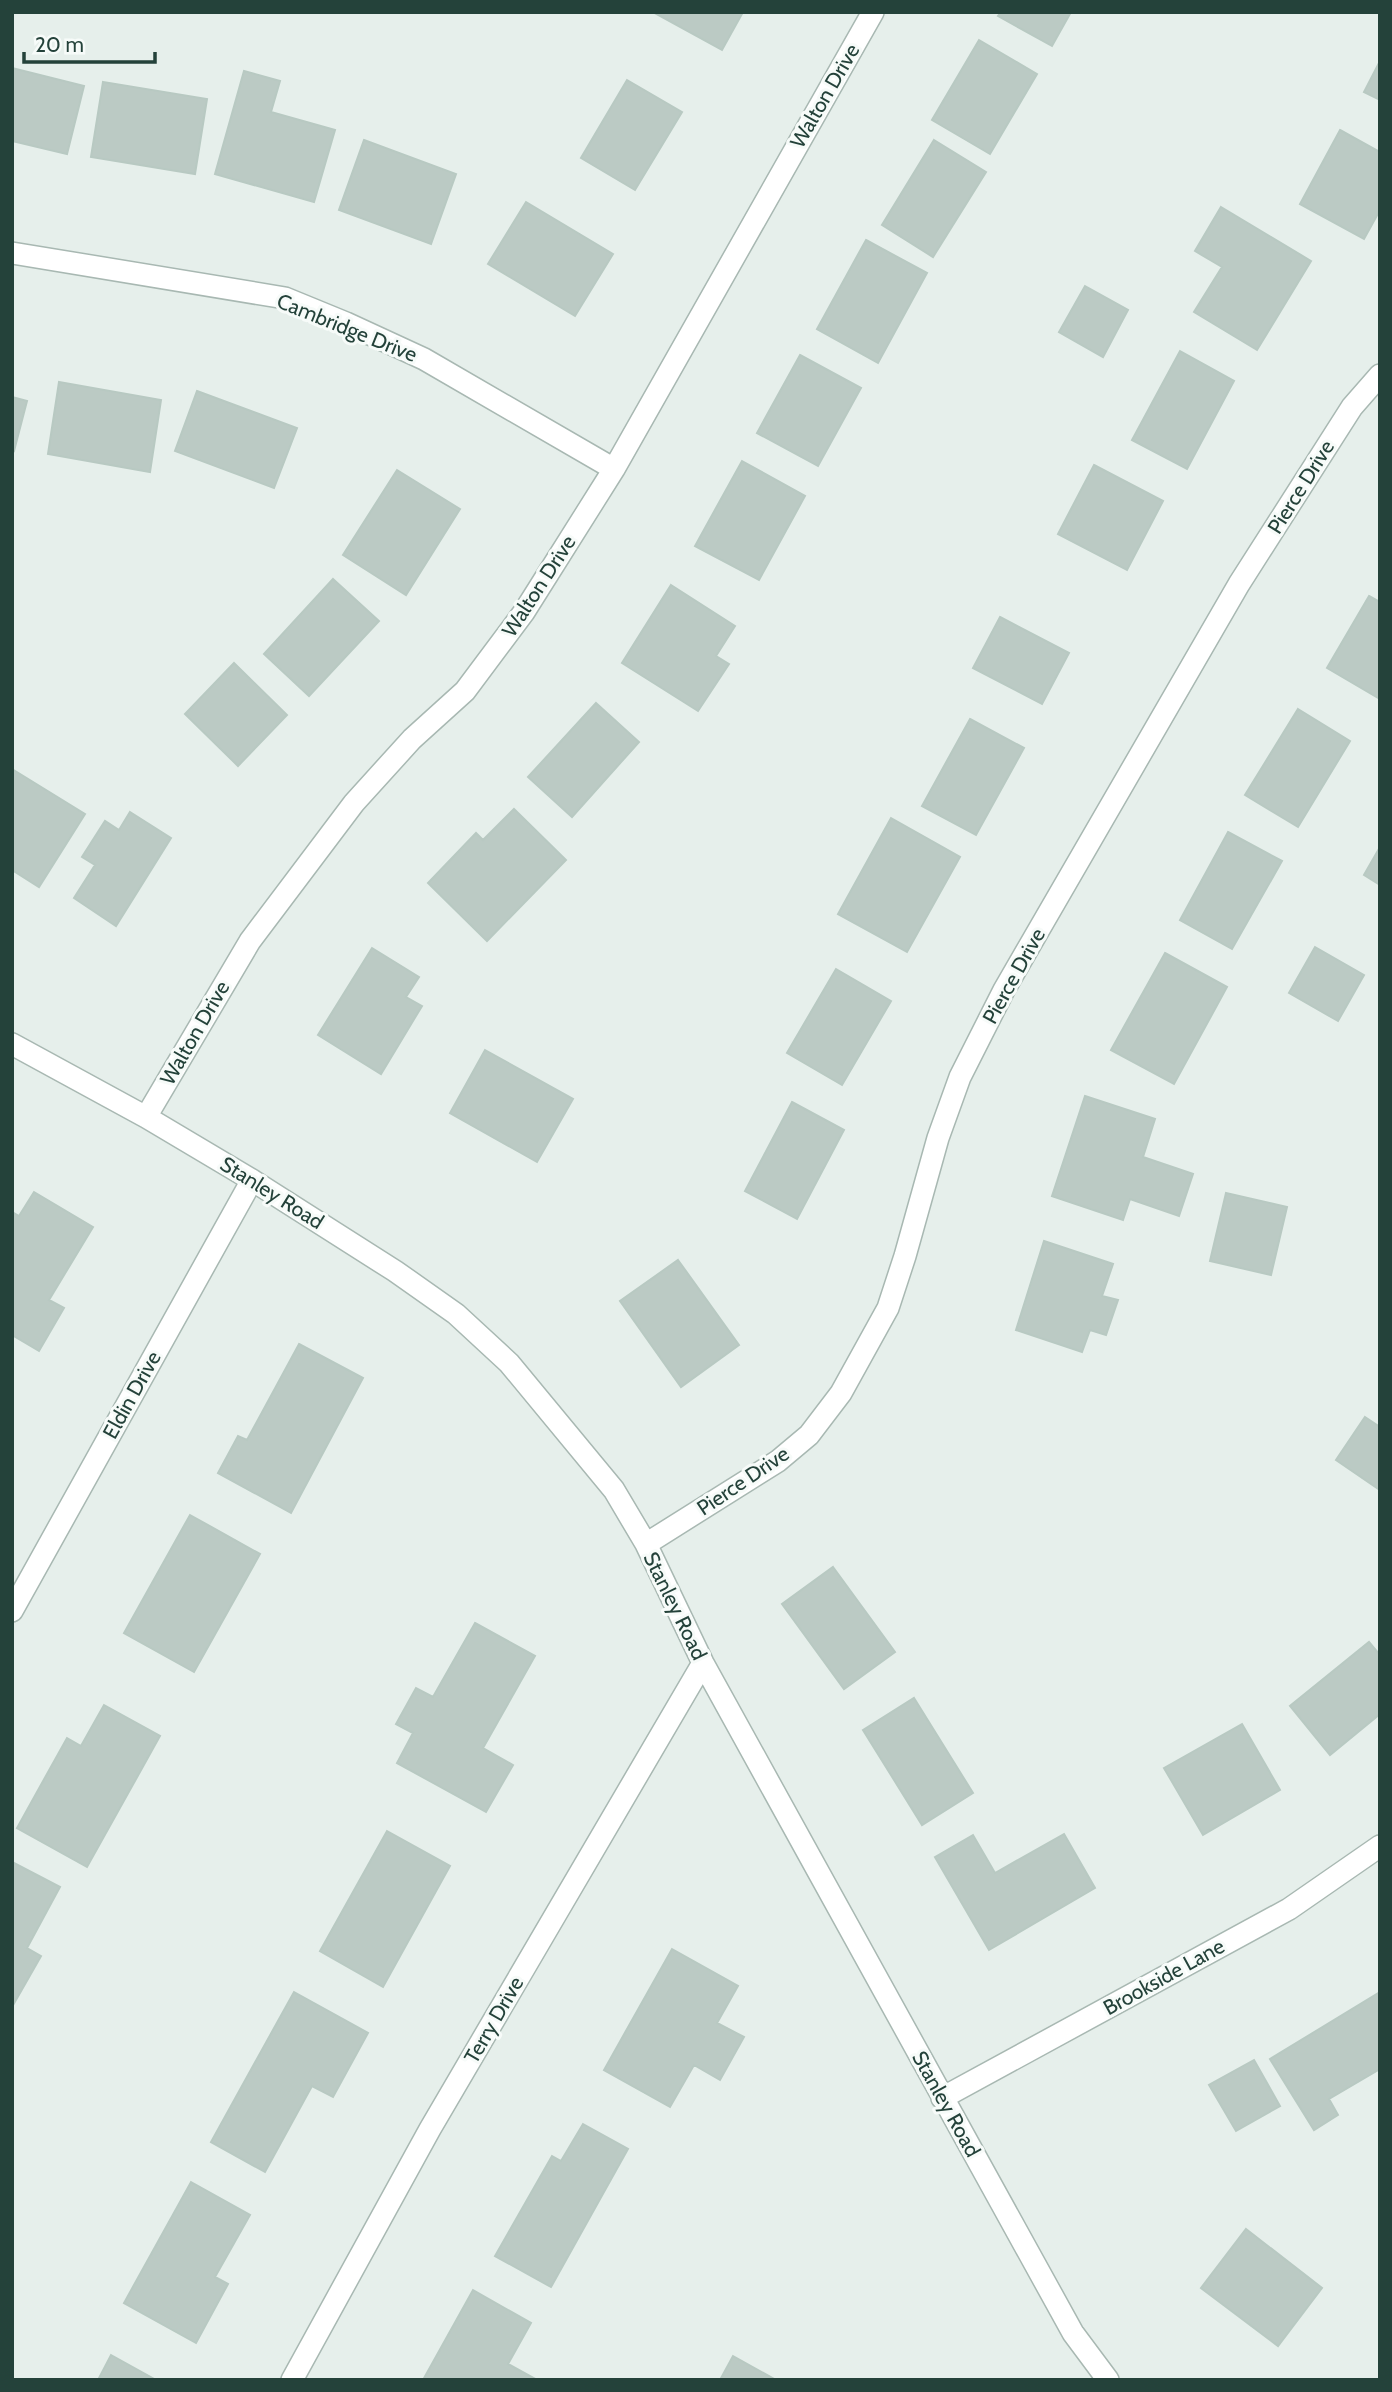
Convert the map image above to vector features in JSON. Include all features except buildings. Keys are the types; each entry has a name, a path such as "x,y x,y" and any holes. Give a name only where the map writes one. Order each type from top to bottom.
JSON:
{"street":[{"name":"Walton Drive","path":"146,1117 250,941 354,803 412,739 465,691 524,612 614,469 873,12"},
{"name":"Cambridge Drive","path":"12,253 285,298 424,359 614,469"},
{"name":"Pierce Drive","path":"646,1544 778,1461 809,1435 841,1393 887,1308 905,1256 938,1138 960,1077 1004,990 1239,584 1352,407 1380,375"},
{"name":"Stanley Road","path":"12,1044 146,1117 252,1180 456,1314 509,1363 614,1490 646,1544 703,1663 942,2098 1073,2333 1108,2380"},
{"name":"Eldin Drive","path":"12,1611 252,1180"},
{"name":"Terry Drive","path":"292,2380 430,2129 703,1663"},
{"name":"Brookside Lane","path":"942,2098 1289,1909 1380,1846"}]}
